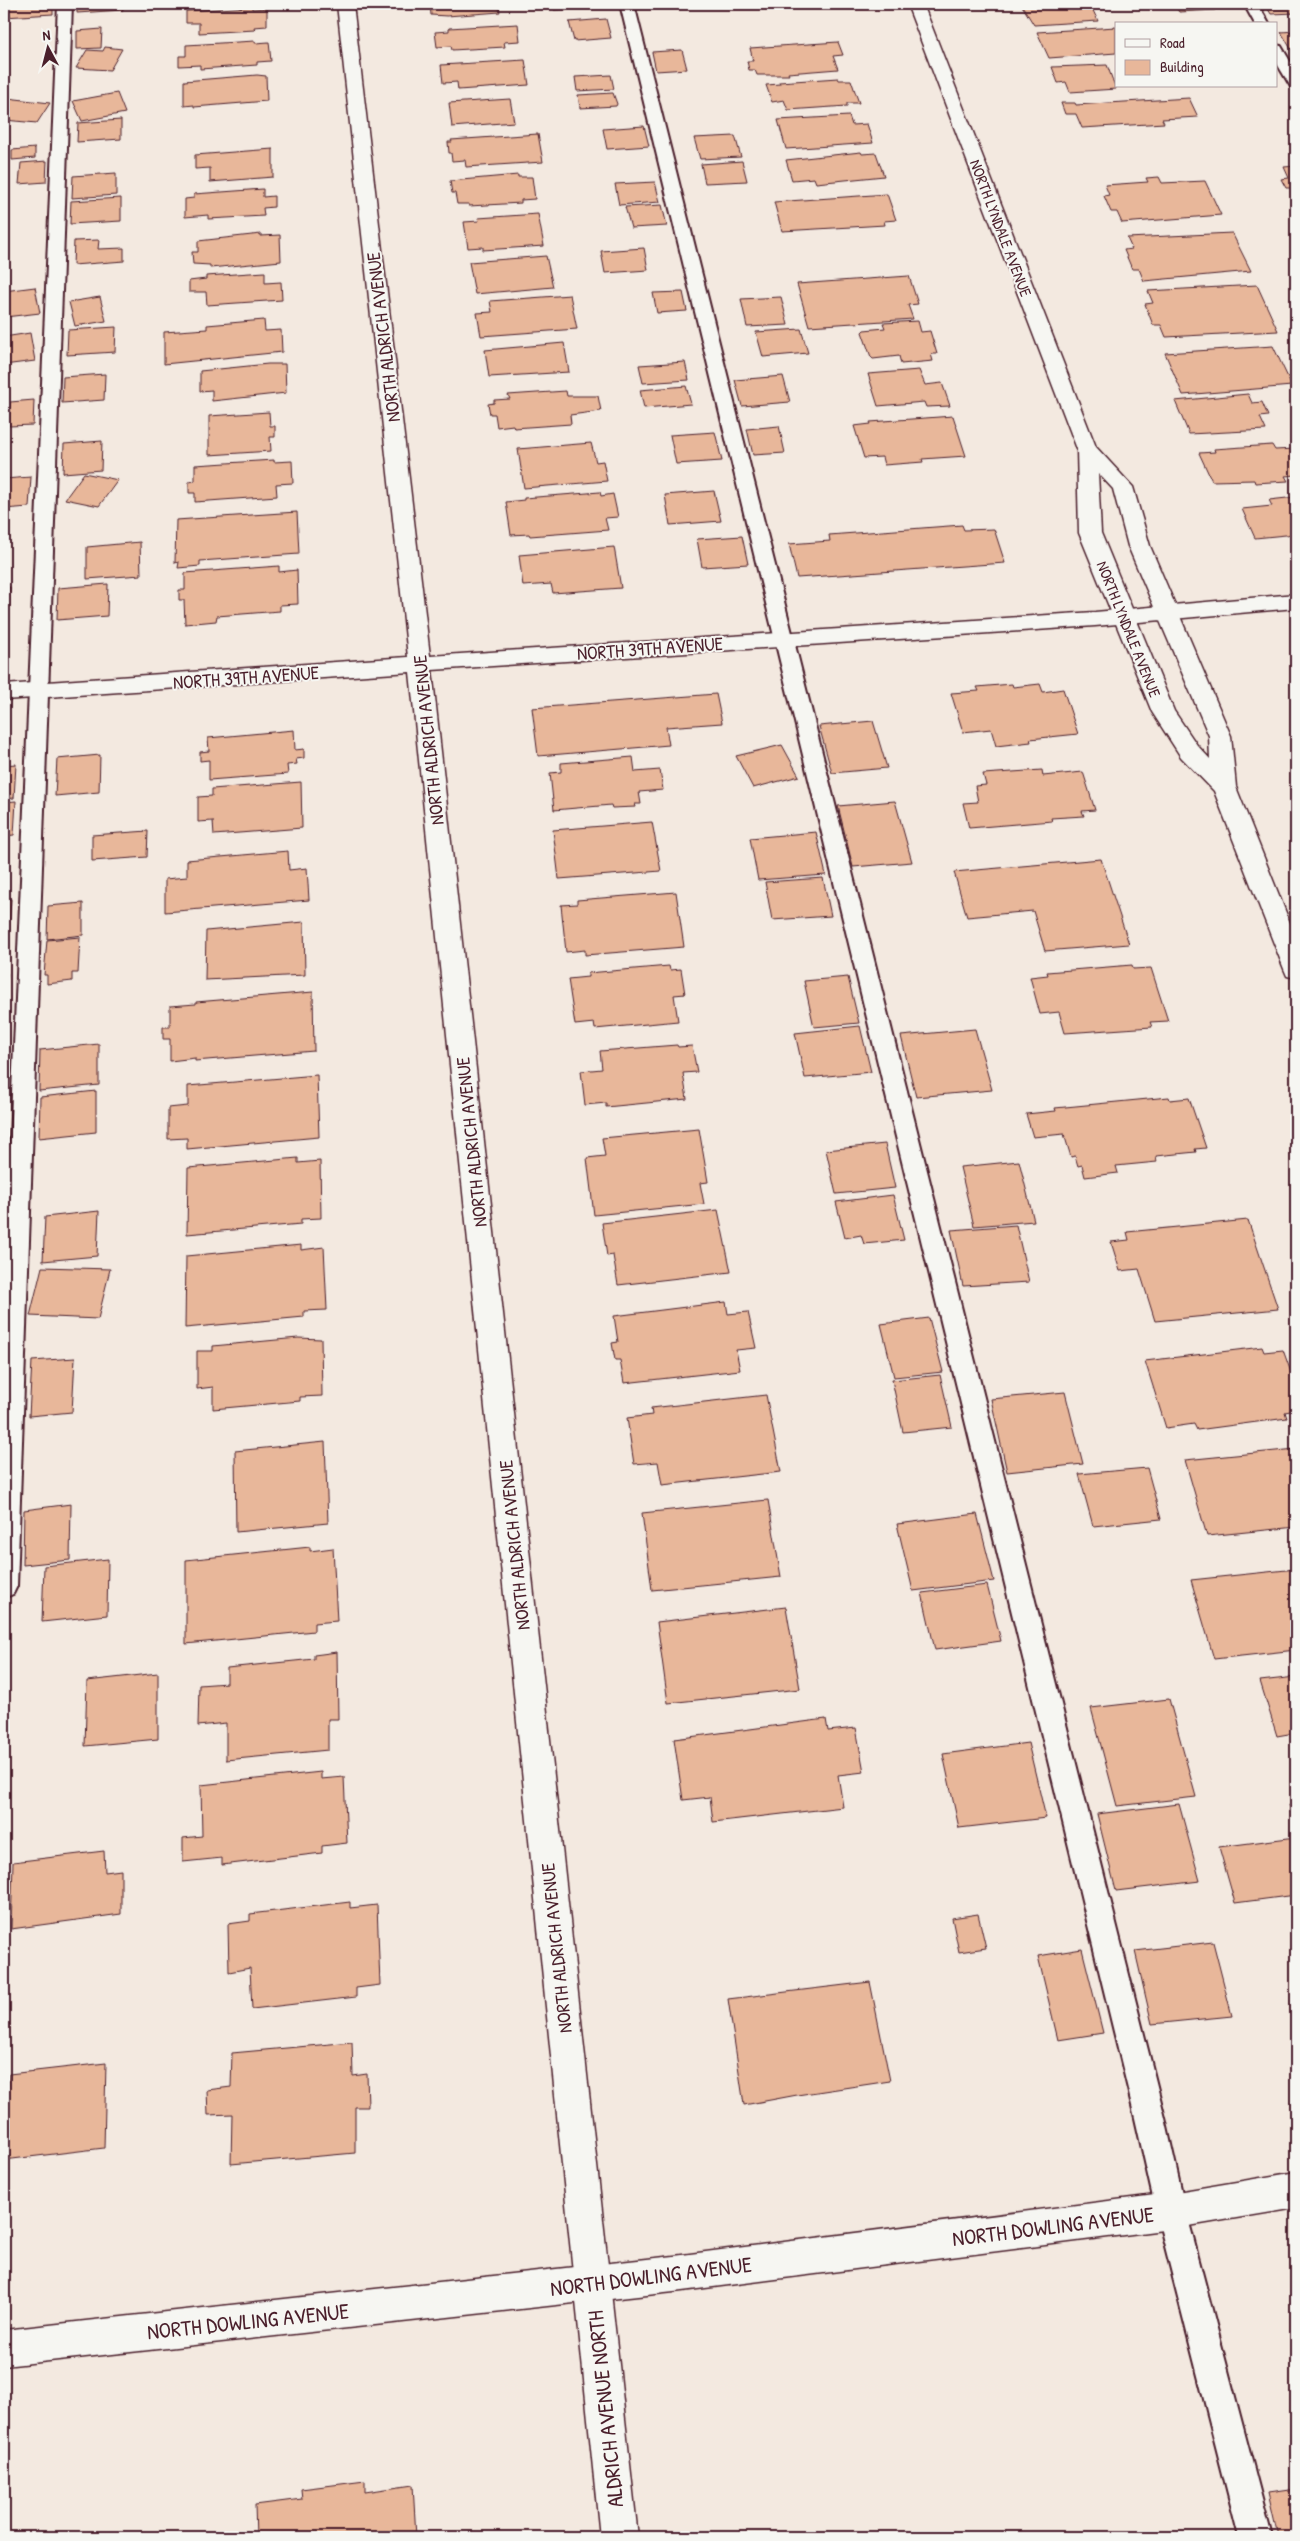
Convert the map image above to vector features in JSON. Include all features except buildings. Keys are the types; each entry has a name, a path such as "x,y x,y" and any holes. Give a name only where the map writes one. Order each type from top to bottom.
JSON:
{"street":[{"name":"NORTH ALDRICH AVENUE","path":"345,4 420,665 591,2282"},
{"name":"NORTH LYNDALE AVENUE","path":"914,4 1087,449 1090,533 1163,712 1189,751 1224,787"},
{"name":"NORTH LYNDALE AVENUE","path":"1087,449 1123,487 1139,546 1220,736 1224,787 1296,969"},
{"name":"NORTH 39TH AVENUE","path":"4,693 1125,616 1296,602"},
{"name":"NORTH DOWLING AVENUE","path":"4,2348 674,2274 1171,2211 1296,2190"},
{"name":"ALDRICH AVENUE NORTH","path":"591,2282 619,2537"}],"lane":[{"path":"4,1586 65,4"},
{"path":"626,4 1150,2118 1171,2211 1256,2537"},
{"path":"1250,4 1261,22"},
{"path":"1278,52 1296,84"}]}
